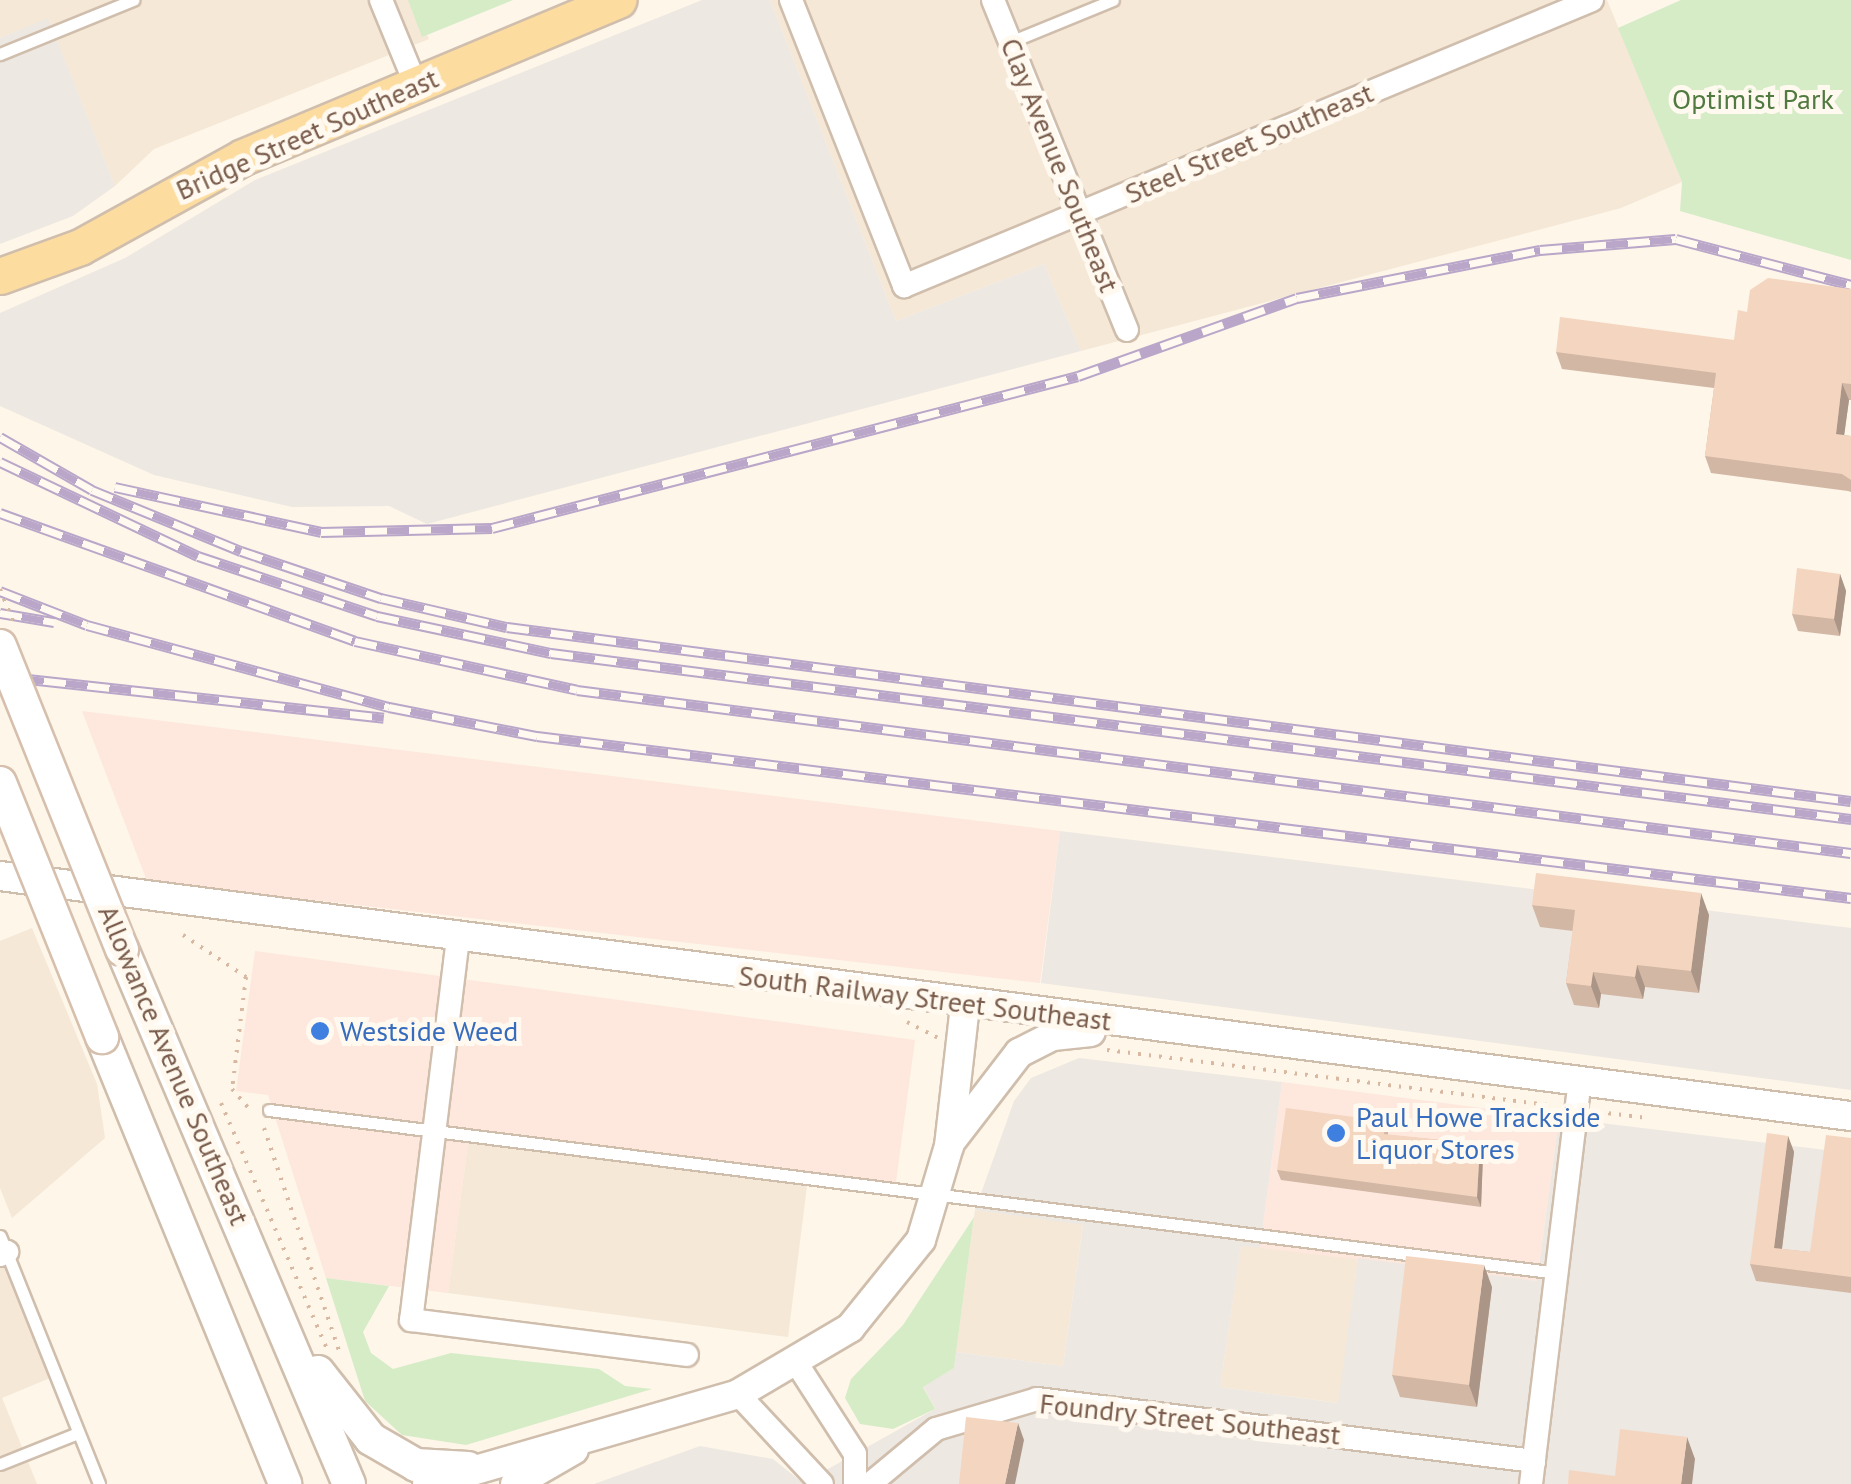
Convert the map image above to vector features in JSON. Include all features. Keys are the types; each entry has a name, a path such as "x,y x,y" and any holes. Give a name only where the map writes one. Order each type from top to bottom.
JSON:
{"main road":[{"name":"Bridge Street Southeast","path":"0,276 80,247 243,157 618,0"},
{"name":"Allowance Avenue Southeast","path":"0,646 122,949 288,1332 349,1484"},
{"name":"Allowance Avenue Southeast","path":"0,783 285,1484"},
{"path":"288,1332 372,1440 416,1465 468,1468"}],"street":[{"path":"381,0 415,83"},
{"name":"Steel Street Southeast","path":"792,0 904,286 1592,0"},
{"name":"Clay Avenue Southeast","path":"993,0 1126,330"},
{"name":"South Railway Street Southeast","path":"0,876 1851,1116"},
{"path":"458,938 411,1320 687,1354"},
{"path":"427,1484 468,1468 584,1445 738,1394 799,1366 888,1286 921,1240 949,1146 966,1004"},
{"path":"949,1146 1034,1043 1070,1032 1199,1032"},
{"path":"1532,1472 1580,1081"},
{"path":"799,1366 855,1454 855,1484"},
{"path":"738,1394 822,1484"},
{"name":"Foundry Street Southeast","path":"870,1484 936,1428 1037,1400 1532,1472"},
{"path":"515,1484 584,1445"}],"lane":[{"path":"0,54 134,0"},
{"path":"1010,42 1113,0"},
{"path":"269,1110 1557,1273"},
{"path":"2,1248 99,1484"},
{"path":"0,1464 78,1433"}],"path":[{"path":"183,935 246,977 232,1089 279,1163 342,1361"},
{"path":"1101,1050 1550,1106"},
{"path":"254,1168 334,1367"}],"shaded area":[{"path":"0,0 413,0 429,39 154,149 115,186 48,19 0,38"},
{"path":"702,0 770,0 896,321 1044,264 1081,351 427,524 389,506 292,507 154,475 0,406 0,313 125,258 255,180"},
{"path":"770,0 1607,0 1682,182 1621,208 1081,351 1044,264 896,321"},
{"path":"48,18 115,186 73,216 0,244 0,38"},
{"path":"82,711 1060,831 1040,983 147,881"},
{"path":"1060,831 1851,928 1851,1090 1041,983"},
{"path":"32,928 97,1084 105,1138 12,1218 0,1188 0,941"},
{"path":"255,951 915,1040 894,1197 468,1143 448,1293 326,1278 268,1095 236,1091"},
{"path":"1079,1058 1282,1082 1260,1248 1241,1246 1220,1387 1338,1403 1358,1258 1537,1281 1559,1118 1851,1153 1851,1484 594,1484 700,1446 773,1459 803,1483 935,1409 923,1386 954,1368 956,1352 1063,1366 1083,1225 975,1210 1014,1101 1031,1078"},
{"path":"1282,1082 1559,1118 1537,1281 1260,1248"},
{"path":"468,1143 807,1186 788,1337 448,1293"},
{"path":"975,1210 1083,1224 1063,1366 956,1352"},
{"path":"1241,1245 1358,1258 1339,1403 1220,1387"},
{"path":"0,1254 50,1378 2,1398 37,1484 0,1484"}],"green space":[{"path":"408,0 513,0 422,37"},
{"name":"Optimist Park","path":"1681,0 1851,0 1851,260 1680,211 1682,182 1618,28"},
{"path":"974,1217 954,1368 923,1387 935,1409 893,1429 860,1424 845,1398 851,1379 903,1325"},
{"path":"326,1278 389,1286 363,1332 371,1353 393,1369 451,1353 599,1369 625,1386 652,1389 466,1445 402,1435 365,1401"}],"building":[{"path":"1768,278 1851,289 1851,384 1842,383 1836,434 1851,436 1851,480 1842,474 1705,456 1716,373 1556,352 1560,317 1734,340 1738,310 1747,312 1750,290"},
{"path":"1797,568 1840,574 1834,619 1792,614"},
{"path":"1536,873 1701,893 1691,971 1637,965 1635,977 1593,972 1591,986 1566,983 1575,910 1532,905"},
{"path":"1286,1108 1384,1121 1384,1134 1480,1144 1477,1197 1277,1170"},
{"path":"1767,1133 1788,1136 1774,1248 1810,1252 1826,1135 1851,1138 1851,1277 1750,1264"},
{"path":"1406,1256 1484,1265 1469,1385 1392,1375"},
{"path":"966,1417 1018,1423 1005,1484 959,1484"},
{"path":"1620,1429 1687,1437 1681,1484 1568,1484 1569,1470 1615,1476"}],"railway":[{"path":"115,487 321,532 492,528 1078,376 1297,298 1540,250 1676,239 1851,285"},
{"path":"0,437 92,490 241,551 381,598 507,627 1851,801"},
{"path":"0,462 198,556 377,616 551,653 1851,819"},
{"path":"0,513 355,641 577,690 1851,853"},
{"path":"0,591 87,625 389,707 537,736 1851,898"},
{"path":"0,613 54,622"},
{"path":"0,676 384,718"}],"place":[{"name":"Westside Weed","path":"320,1031"},
{"name":"Paul Howe Trackside Liquor Stores","path":"1336,1133"}]}
